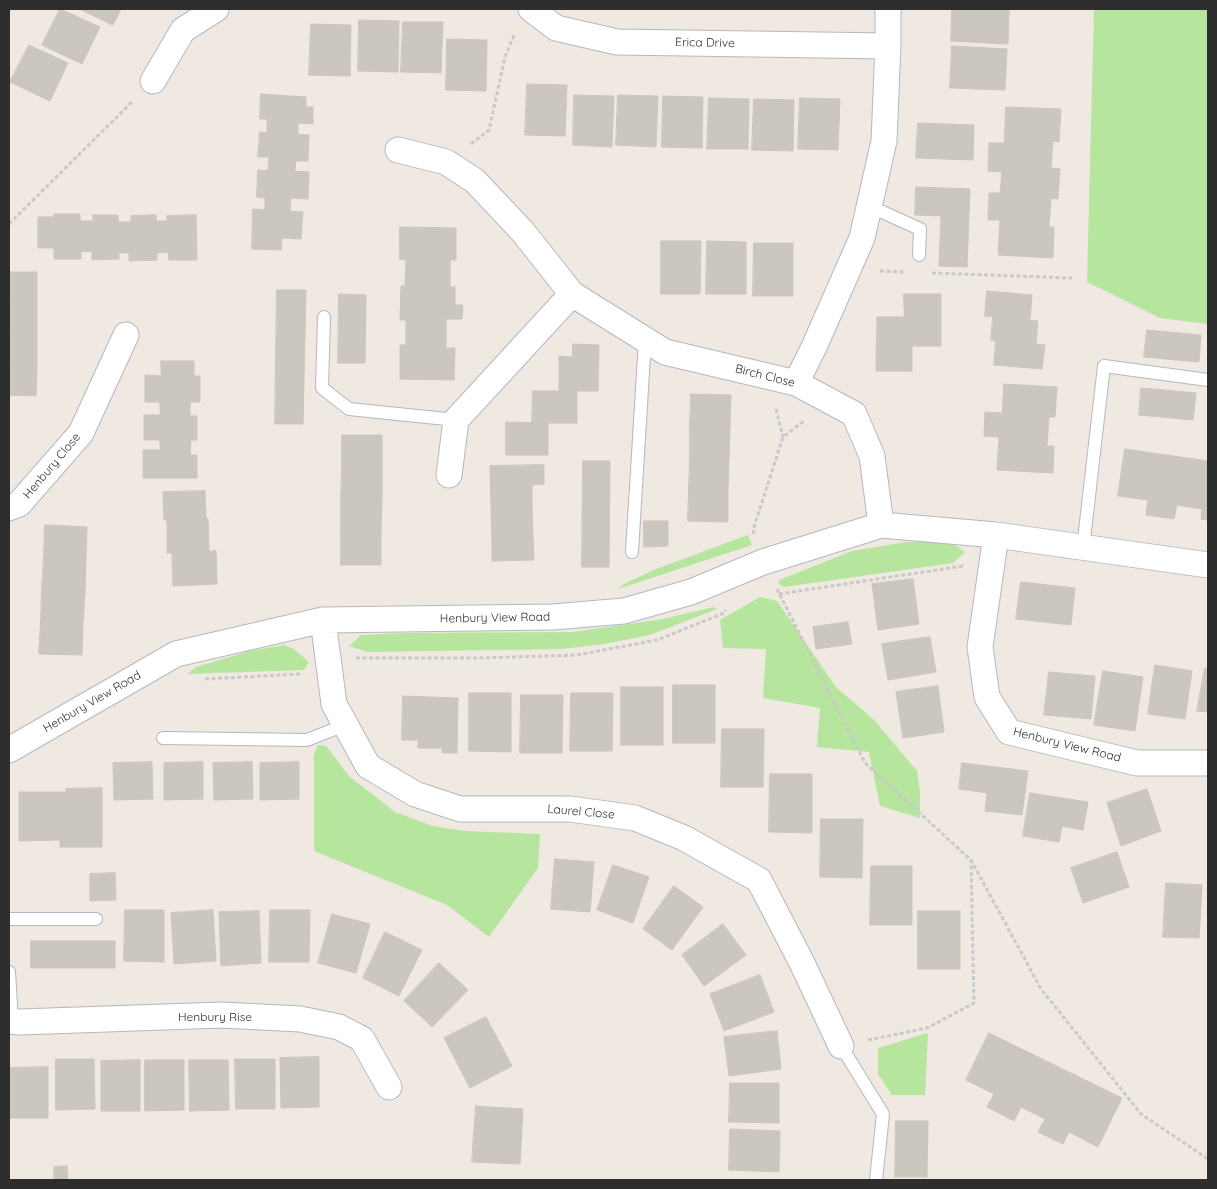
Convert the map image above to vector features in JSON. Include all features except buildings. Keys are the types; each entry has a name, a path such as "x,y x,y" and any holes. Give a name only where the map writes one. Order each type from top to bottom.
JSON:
{"street":[{"path":"153,81 183,30 216,9"},
{"path":"796,383 862,238 884,141 888,9"},
{"name":"Erica Drive","path":"525,17 556,28 617,42 888,46"},
{"name":"Birch Close","path":"398,150 446,162 475,181 523,232 572,294 665,352 796,383 854,414 872,456 881,525"},
{"path":"449,475 456,420 572,294"},
{"name":"Henbury Close","path":"9,508 19,504 81,432 126,335"},
{"name":"Henbury View Road","path":"9,750 176,654 323,620 553,617 624,611 691,592 763,562 881,525 994,546 1083,548 1208,565"},
{"name":"Henbury View Road","path":"994,546 980,647 987,697 1010,732 1137,763 1208,763"},
{"name":"Laurel Close","path":"323,620 334,704 368,766 415,794 460,809 570,809 635,818 684,838 759,880 802,963 840,1046"},
{"name":"Henbury Rise","path":"10,1021 222,1015 300,1019 339,1027 362,1039 389,1087"}],"lane":[{"path":"869,206 920,229 919,255"},
{"path":"324,317 322,388 349,409 456,420"},
{"path":"632,552 645,340"},
{"path":"1083,548 1104,366 1208,380"},
{"path":"163,738 307,740 345,725"},
{"path":"9,919 96,919"},
{"path":"9,972 10,1021"},
{"path":"840,1046 882,1114 876,1180"}],"path":[{"path":"446,162 490,130 505,57 525,17"},
{"path":"9,224 153,81"},
{"path":"848,270 906,272"},
{"path":"926,272 1072,278"},
{"path":"835,404 808,418 783,437 753,530 763,562 865,763 971,860 1041,989 1141,1114 1208,1159"},
{"path":"779,594 960,567 994,546"},
{"path":"204,679 330,673"},
{"path":"840,1046 928,1028 974,1003 971,860"}],"green space":[{"path":"1094,9 1208,9 1208,324 1160,318 1087,282"},
{"path":"748,535 752,545 618,589 624,584 656,569"},
{"path":"906,542 936,542 955,545 965,552 953,563 784,587 778,583 779,580 852,551"},
{"path":"760,597 777,601 836,687 874,720 917,771 920,792 920,818 880,806 869,752 817,747 820,708 763,698 766,649 723,648 720,620"},
{"path":"714,607 717,609 650,635 604,644 561,649 367,652 349,646 361,635 573,632 663,619"},
{"path":"284,645 294,649 309,662 304,670 187,674 196,667 250,651"},
{"path":"318,745 326,746 350,777 395,812 433,826 464,831 540,834 538,868 489,937 447,905 314,851 314,754"},
{"path":"928,1033 925,1095 892,1095 878,1074 878,1048"}]}
